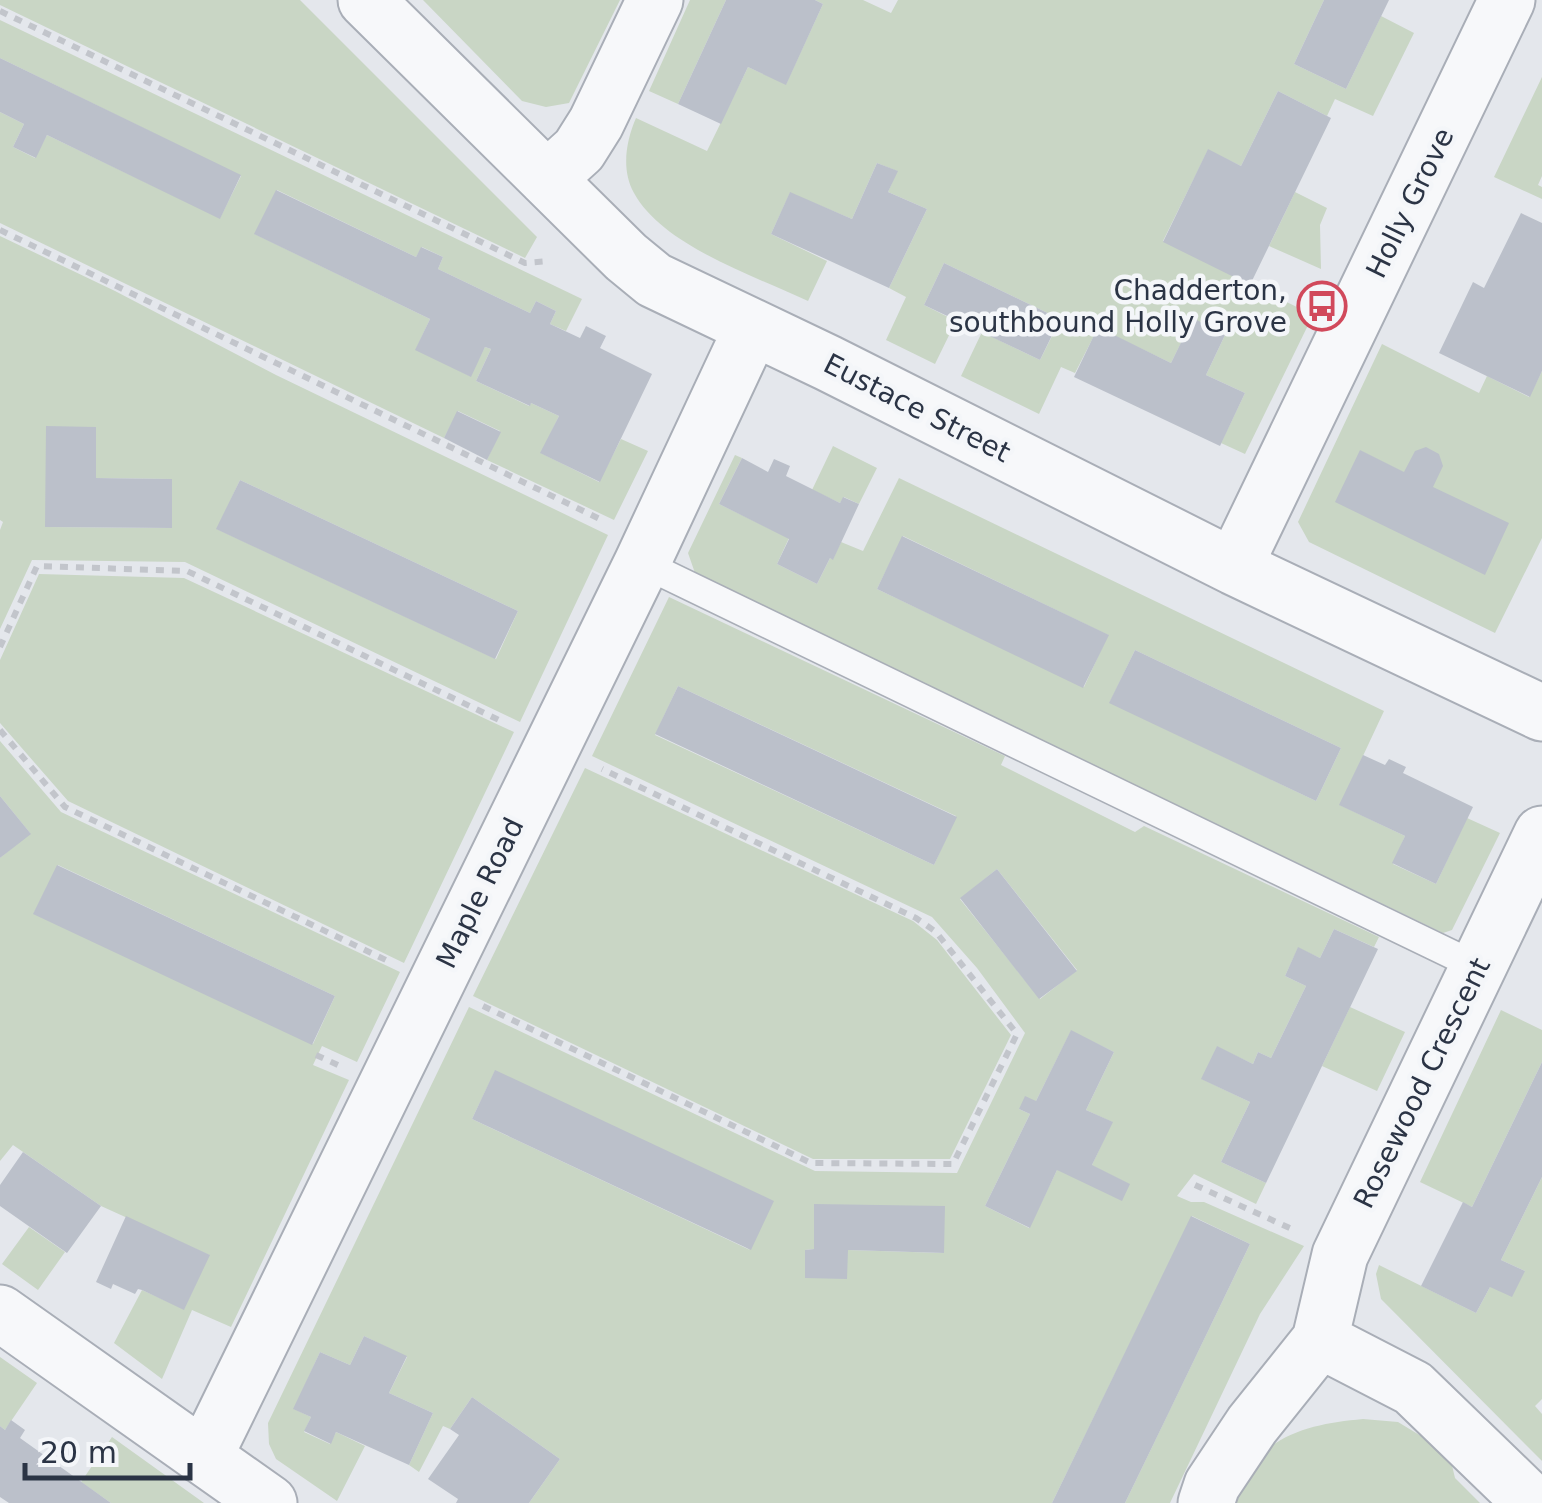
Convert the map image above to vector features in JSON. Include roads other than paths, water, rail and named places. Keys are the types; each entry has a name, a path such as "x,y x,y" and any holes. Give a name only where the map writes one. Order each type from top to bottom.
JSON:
{"street":[{"name":"Eustace Street","path":"366,0 626,257 654,280 1234,567 1542,712"},
{"path":"547,179 579,150 596,123 655,0"},
{"name":"Holly Grove","path":"1234,567 1507,0"},
{"name":"Maple Road","path":"202,1456 642,563 752,328"},
{"name":"Rosewood Crescent","path":"1206,1503 1212,1486 1252,1425 1320,1340 1340,1255 1542,834"},
{"path":"0,1313 270,1503"},
{"path":"1320,1340 1413,1388 1532,1503"}],"lane":[{"path":"642,563 1478,967"}],"place":[{"name":"Chadderton, southbound Holly Grove","path":"1322,306"}]}
